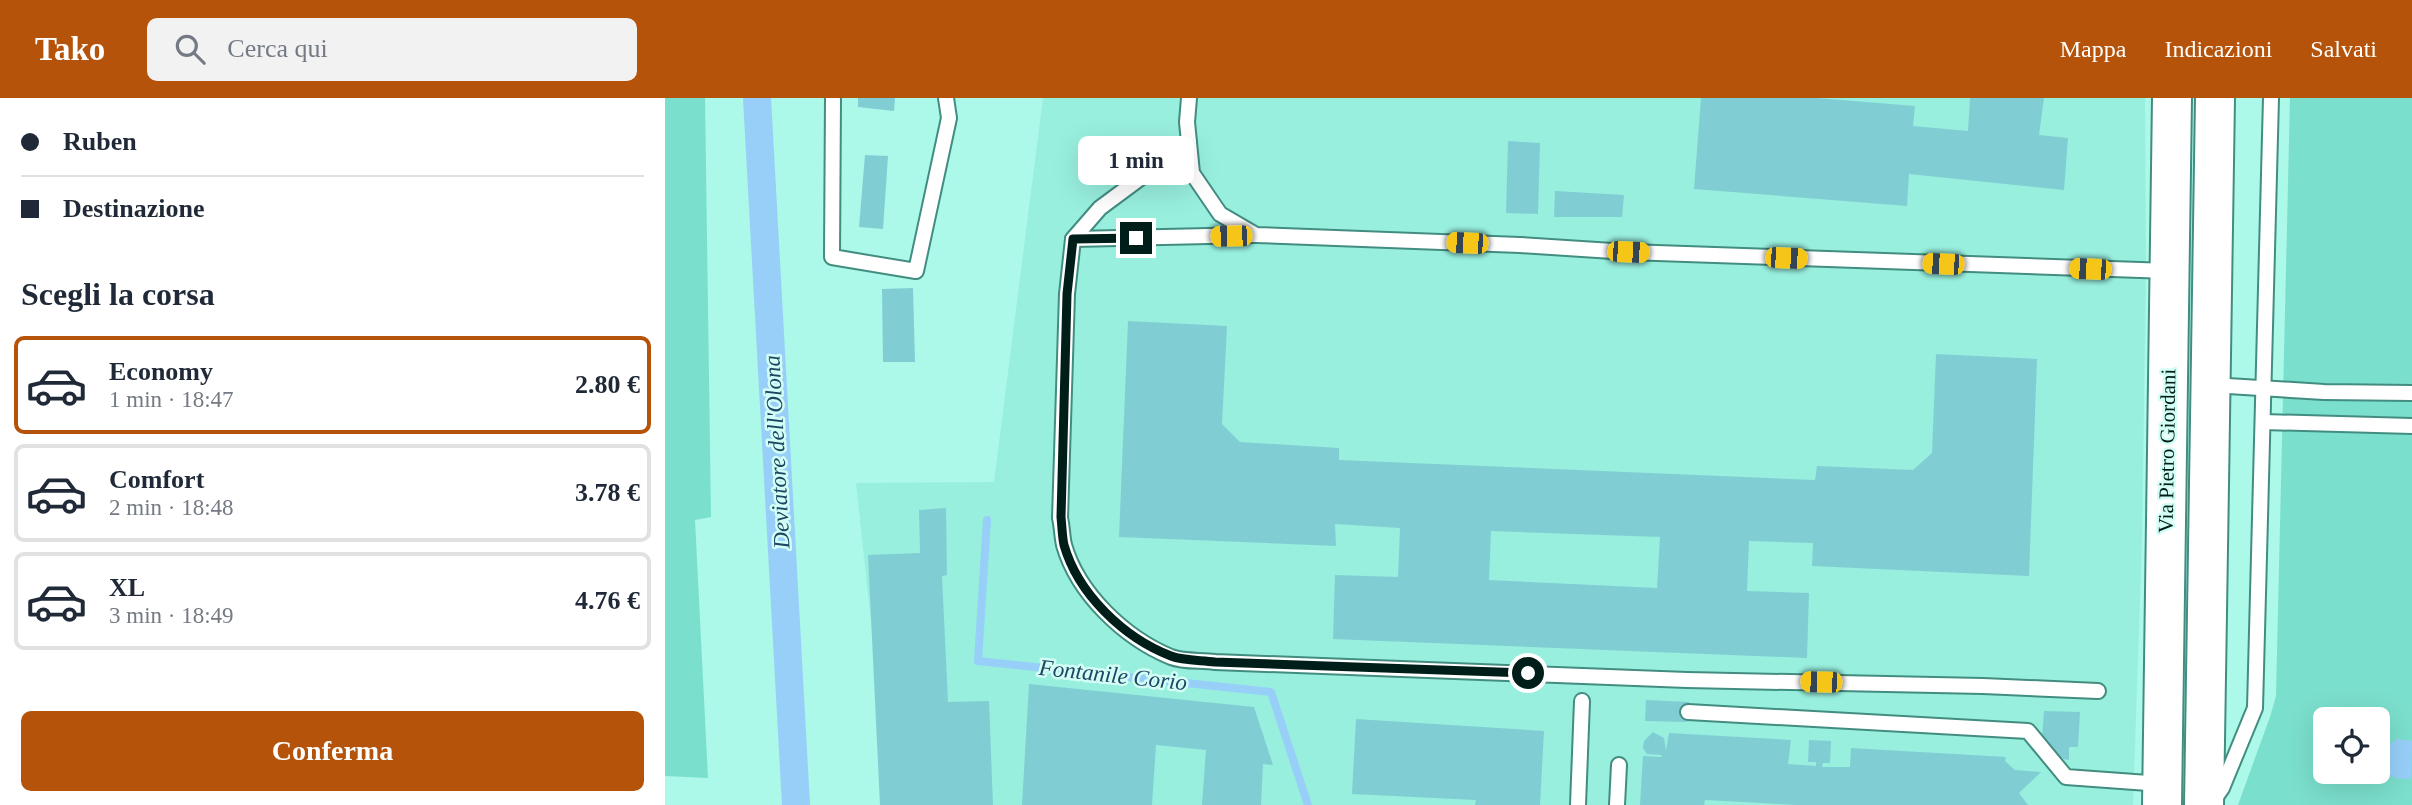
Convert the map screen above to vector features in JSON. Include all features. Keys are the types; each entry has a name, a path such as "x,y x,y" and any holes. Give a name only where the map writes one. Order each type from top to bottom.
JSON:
{"main road":[{"name":"Via Pietro Giordani","path":"2163,794 2172,98"},
{"name":"Via Pietro Giordani","path":"2204,805 2215,98"}],"lane":[{"path":"834,98 832,257 916,271 949,118 946,98"},
{"path":"1189,98 1192,173 1220,214 1256,235"},
{"path":"2210,805 2222,788 2255,708 2271,98"},
{"path":"1189,142 1100,208 1073,239 1067,294 1061,504 1065,545 1080,579 1104,612 1142,641 1173,658 1215,662 1687,680 2098,691"},
{"path":"1073,239 1256,235 1628,252 2171,271"},
{"name":"Via Pietro Giordani","path":"2211,385 2412,393"},
{"path":"2263,422 2412,426"},
{"path":"1578,805 1582,701"},
{"path":"1688,712 2028,731 2066,777 2140,784 2163,794"},
{"path":"1617,805 1619,765"}],"shaded area":[{"path":"665,98 705,98 711,517 695,520 708,778 665,776"},
{"path":"1043,98 2145,98 2146,271 2142,540 2133,805 891,805 856,483 994,482"},
{"path":"2290,98 2412,98 2412,805 2238,805 2276,696"}],"water":[{"path":"2398,739 2412,741 2411,778 2401,779 2390,775 2390,743"}],"building":[{"path":"858,98 895,98 894,111 858,107"},
{"path":"1701,98 1817,98 1915,106 1913,126 1968,131 1970,98 2044,98 2039,135 2068,138 2064,190 1909,174 1907,206 1694,189"},
{"path":"1508,141 1540,143 1538,214 1506,213"},
{"path":"865,155 888,156 883,229 859,227"},
{"path":"1555,191 1624,195 1622,217 1554,217"},
{"path":"913,288 915,362 883,362 882,289"},
{"path":"1128,321 1227,326 1222,424 1240,442 1339,448 1339,460 1815,480 1817,466 1913,470 1932,453 1936,354 2037,359 2029,576 1812,566 1813,543 1749,541 1747,591 1809,593 1807,658 1333,639 1335,575 1398,577 1400,528 1335,524 1336,546 1119,537","holes":["1491,531 1660,537 1657,588 1489,580"]},
{"path":"946,508 947,575 942,576 948,702 989,701 993,805 880,805 868,555 920,553 919,510"},
{"path":"1029,684 1254,707 1273,765 1263,764 1261,805 1202,805 1206,750 1156,745 1152,805 1022,805"},
{"path":"1646,700 1689,702 1687,722 1645,721"},
{"path":"2044,711 2080,712 2078,747 2069,747 2069,760 2063,759 2042,737"},
{"path":"1356,719 1544,731 1540,805 1475,805 1476,800 1352,794"},
{"path":"1653,732 1664,738 1666,751 1669,733 1791,740 1788,764 1816,766 1816,762 1808,762 1809,740 1831,741 1830,763 1823,763 1822,767 1850,767 1851,748 2006,757 2005,761 2015,770 2041,772 2019,793 2028,805 1797,805 1705,800 1704,805 1640,805 1643,756 1662,755 1647,754 1643,748 1644,741"}],"waterway":[{"name":"Deviatore dell'Olona","path":"757,98 796,805"},
{"name":"Fontanile Corio","path":"987,520 978,661 1271,692 1308,805"}],"route":[{"path":"1136,238 1073,239 1067,294 1061,517 1065,545 1080,579 1104,612 1142,641 1173,658 1215,662 1528,673"}]}
